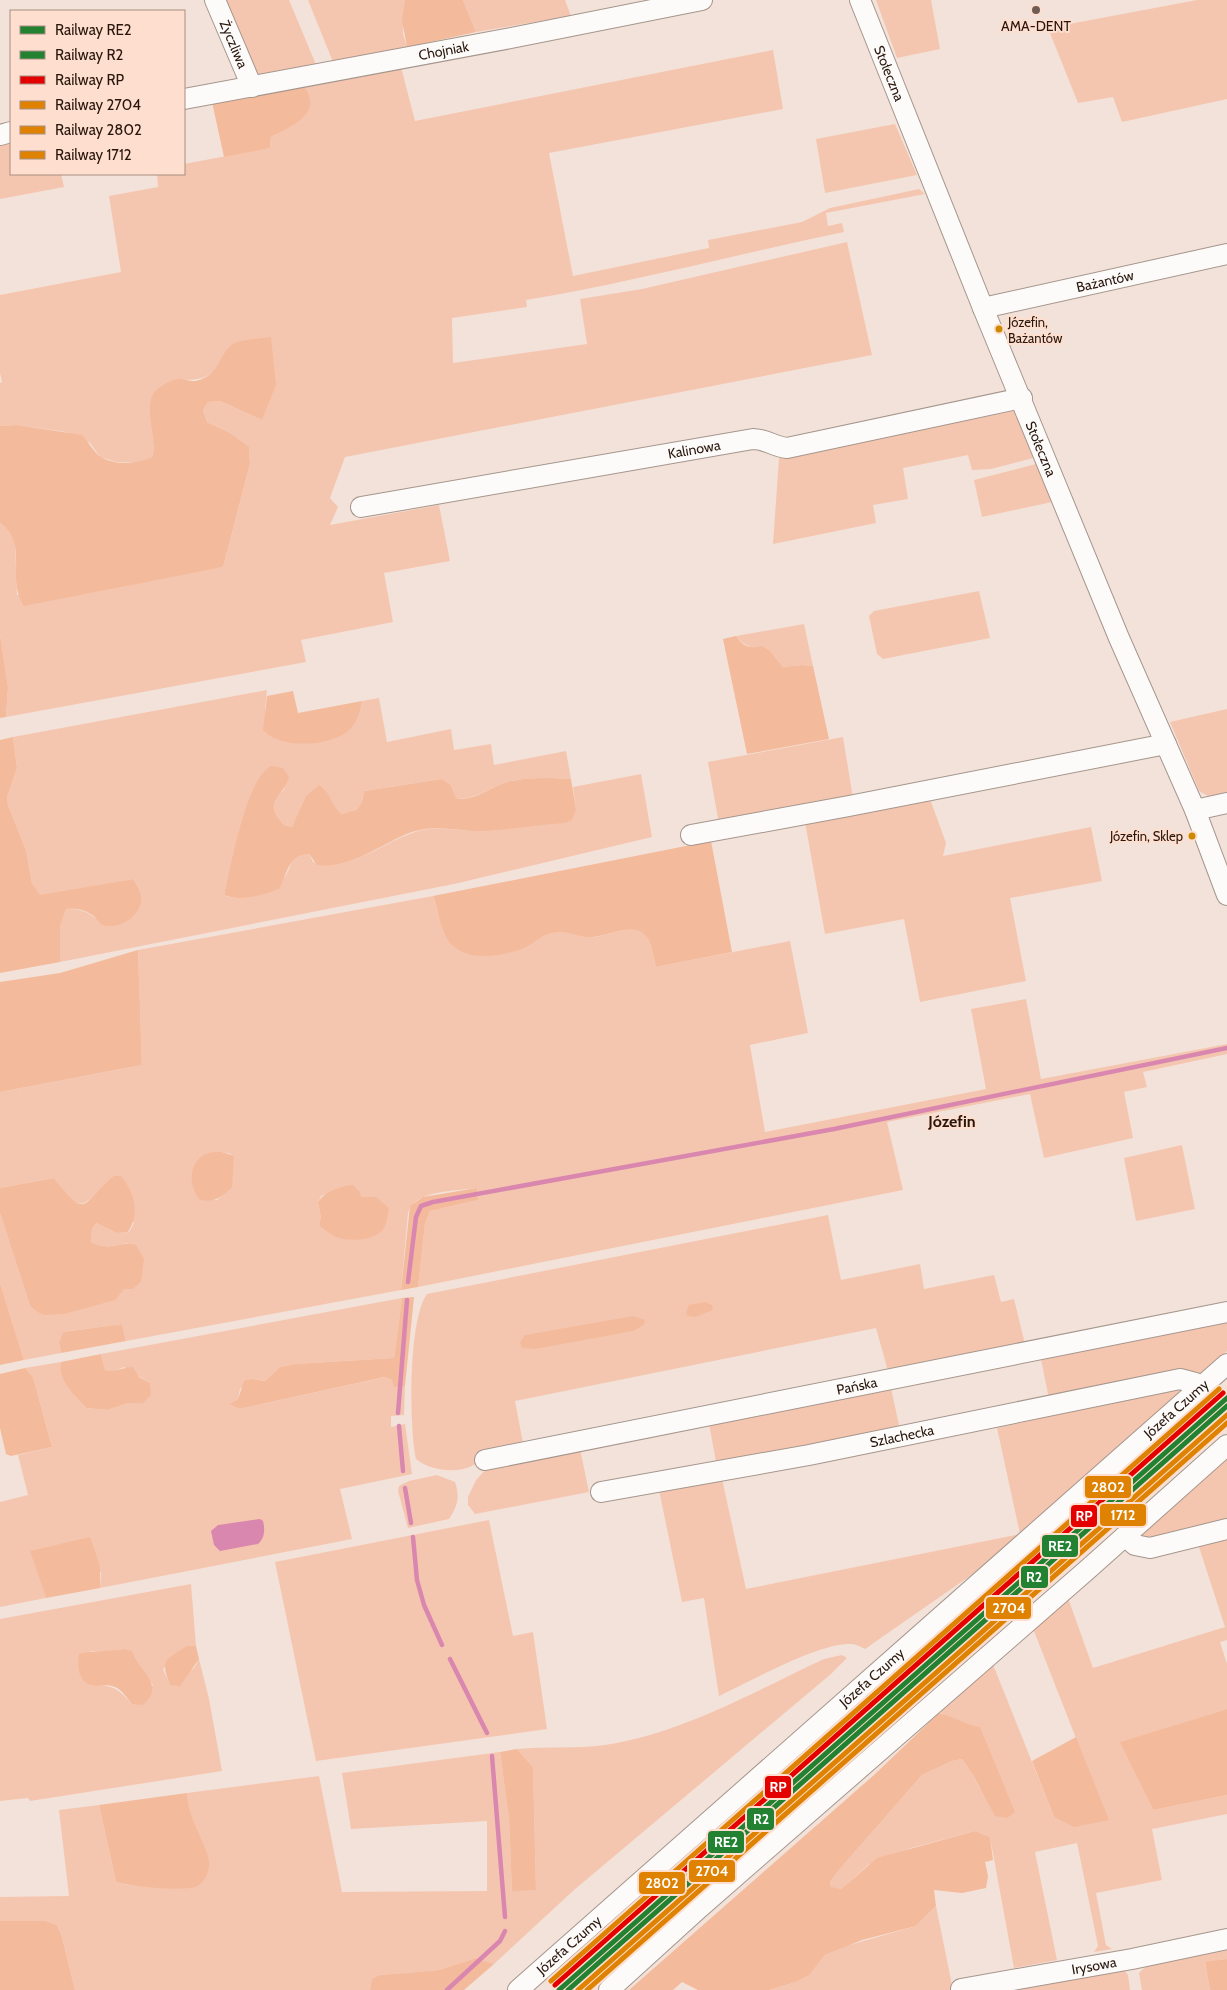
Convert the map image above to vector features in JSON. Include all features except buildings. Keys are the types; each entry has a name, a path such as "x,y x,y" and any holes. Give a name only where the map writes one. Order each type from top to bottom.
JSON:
{"street":[{"name":"Życzliwa","path":"215,0 252,87"},
{"name":"Chojniak","path":"185,99 702,0"},
{"name":"Stołeczna","path":"860,0 983,308 1022,398 1119,638 1195,810 1227,895"},
{"name":"Bażantów","path":"983,308 1227,254"},
{"name":"Kalinowa","path":"361,507 753,438 763,439 780,447 787,448 1022,398"},
{"path":"691,835 1166,744"},
{"path":"1195,810 1227,803"},
{"name":"Pańska","path":"485,1460 1227,1312"},
{"name":"Józefa Czumy","path":"518,1990 1227,1364"},
{"name":"Szlachecka","path":"601,1492 819,1453 1180,1379 1195,1382 1201,1388"},
{"path":"609,1990 705,1903 1227,1445"},
{"path":"1125,1536 1135,1544 1150,1548 1227,1529"},
{"name":"Irysowa","path":"961,1989 1132,1959 1227,1939"}],"shaded area":[{"path":"225,0 289,0 317,67 258,80"},
{"path":"308,0 405,0 403,34 407,47 333,62"},
{"path":"405,0 463,0 476,32 407,47 402,20"},
{"path":"463,0 565,0 571,16 476,32"},
{"path":"876,0 931,0 940,49 897,58"},
{"path":"1197,0 1227,0 1227,99 1122,122 1113,97 1078,103 1048,28"},
{"path":"773,50 783,109 549,153 573,276 709,248 708,240 802,222 830,208 919,189 925,194 826,213 828,226 842,223 844,232 646,276 526,300 527,307 452,318 453,363 587,344 580,299 642,289 847,242 872,355 345,457 330,498 338,507 330,525 439,505 450,561 384,573 393,622 301,640 306,662 6,717 8,687 0,634 0,523 9,530 15,539 17,595 223,567 250,464 249,448 230,433 207,422 203,410 208,402 220,401 262,420 224,354 221,362 212,373 193,380 177,379 152,396 154,435 152,457 139,463 116,462 100,457 90,443 66,432 17,425 0,426 0,383 2,382 0,373 0,295 121,272 109,196 158,187 157,175 185,175 185,164 270,148 271,137 278,133 303,85 401,67 415,121"},
{"path":"303,85 309,95 310,104 303,118 271,137 270,148 224,157 212,102"},
{"path":"895,124 917,175 825,193 816,139"},
{"path":"10,141 10,175 61,175 64,187 0,199 0,143"},
{"path":"271,337 276,385 262,420 220,401 208,402 203,410 207,422 230,433 249,447 250,464 223,567 24,606 16,584 16,551 14,541 9,531 0,523 0,426 17,425 82,435 98,455 113,462 126,463 146,459 152,457 154,442 150,404 156,390 166,383 177,379 196,381 204,378 215,369 228,348 237,342"},
{"path":"1014,411 1033,458 991,469 972,470 968,455 903,468 908,499 873,505 876,523 773,544 779,458"},
{"path":"1036,464 1052,502 982,517 974,480"},
{"path":"979,591 990,638 883,659 877,654 869,616 874,611"},
{"path":"804,624 813,666 783,667 771,652 748,646 736,636"},
{"path":"0,634 8,687 6,717 0,718"},
{"path":"736,636 747,646 762,646 771,652 783,667 813,666 829,739 747,754 723,639"},
{"path":"267,690 265,710 284,741 310,742 334,738 352,725 358,715 362,701 379,698 387,742 451,729 454,750 491,744 494,765 566,751 571,779 534,778 512,781 463,799 456,798 451,785 442,779 364,791 362,802 357,811 342,814 334,809 324,788 296,819 292,827 284,825 274,810 275,801 286,787 244,815 224,895 237,898 243,897 280,880 285,876 293,860 298,855 309,854 313,862 325,865 338,864 351,861 422,830 440,828 488,831 510,828 576,809 573,787 641,774 652,837 454,884 60,962 60,927 66,909 77,909 86,912 102,924 119,924 133,879 40,896 32,883 26,850 8,805 7,797 17,768 13,737"},
{"path":"293,691 298,713 362,701 358,718 347,732 327,741 304,744 280,740 263,730 267,696"},
{"path":"1227,709 1227,792 1208,796 1199,791 1170,722"},
{"path":"13,737 17,768 7,797 8,805 26,850 32,883 40,895 133,879 141,896 141,903 135,915 116,926 102,924 85,911 66,909 60,927 60,962 0,973 0,740"},
{"path":"843,737 853,798 719,824 708,762"},
{"path":"271,766 283,768 289,777 274,806 278,817 284,825 292,827 306,796 319,785 326,791 335,807 342,814 357,810 362,802 364,791 442,779 451,785 456,798 463,799 477,796 512,781 534,778 571,779 576,809 572,820 564,823 488,831 441,828 422,829 342,864 317,865 309,854 302,855 293,861 279,889 244,898 224,895 235,845 247,805 254,787 262,774"},
{"path":"930,799 946,843 943,856 1091,827 1102,881 1010,898 1026,981 920,1002 904,919 825,934 805,822"},
{"path":"711,841 732,952 656,967 651,945 645,935 640,931 627,930 588,937 557,932 544,936 514,952 477,956 459,950 448,940 442,928 433,896"},
{"path":"433,896 444,933 522,949 553,932 596,937 621,930 634,929 645,934 647,937 651,945 656,967 790,941 808,1033 750,1045 765,1132 986,1089 971,1009 1026,999 1041,1079 1227,1044 1227,1054 1143,1072 1147,1087 1124,1092 1133,1138 1044,1158 1030,1094 887,1122 903,1190 418,1287 425,1222 430,1211 478,1200 477,1188 437,1193 418,1200 412,1205 408,1213 401,1290 126,1341 122,1324 63,1332 59,1342 61,1353 24,1360 0,1283 0,1213 30,1306 37,1312 65,1314 101,1303 124,1289 133,1289 141,1282 127,1243 101,1248 91,1242 92,1229 96,1223 117,1233 129,1232 134,1223 98,1191 91,1199 84,1203 79,1203 73,1201 64,1192 54,1178 0,1188 0,1092 142,1065 138,950","holes":["222,1152 231,1154 229,1190 217,1200 200,1200 193,1187 193,1170","330,1193 370,1199 378,1234 350,1240 319,1225 321,1217 318,1203 321,1196"]},
{"path":"138,950 142,1065 0,1092 0,982 60,973"},
{"path":"1182,1145 1195,1209 1136,1221 1124,1158"},
{"path":"222,1152 234,1156 232,1187 218,1198 210,1201 200,1200 192,1183 194,1165 204,1155"},
{"path":"114,1176 121,1176 133,1196 135,1211 132,1225 128,1232 117,1233 96,1223 92,1229 91,1242 103,1246 136,1245 144,1259 141,1282 133,1289 124,1289 115,1300 65,1314 45,1315 37,1312 30,1306 0,1213 0,1188 54,1178 73,1200 79,1204 84,1204"},
{"path":"353,1185 360,1192 361,1197 376,1197 389,1208 387,1221 381,1232 357,1240 339,1238 319,1225 321,1217 318,1203 320,1199 333,1190"},
{"path":"477,1188 478,1200 430,1211 425,1223 418,1287 401,1290 410,1206 423,1197"},
{"path":"828,1215 841,1280 920,1264 924,1289 994,1275 1001,1302 1014,1299 1025,1344 888,1371 876,1328 515,1401 523,1443 478,1451 479,1461 473,1465 457,1470 448,1470 430,1467 416,1459 414,1444 411,1400 413,1349 416,1326 427,1294","holes":["644,1325 634,1331 528,1349"]},
{"path":"0,1283 24,1360 0,1365"},
{"path":"414,1297 405,1386 394,1387 391,1379 385,1377 239,1409 229,1404 238,1399 244,1381 252,1379 265,1381 280,1367 295,1364 394,1358 402,1298"},
{"path":"402,1298 394,1358 295,1364 280,1367 265,1381 252,1379 240,1389 238,1399 229,1404 239,1409 386,1377 391,1379 394,1386 405,1386 404,1415 391,1416 391,1427 405,1424 412,1474 340,1489 352,1539 100,1588 101,1572 31,1551 46,1598 0,1607 0,1502 28,1495 18,1455 52,1447 33,1377 25,1368 61,1362 62,1375 65,1381 86,1408 107,1410 129,1403 143,1402 150,1383 124,1367 112,1372 105,1370 101,1354"},
{"path":"705,1302 712,1305 713,1310 696,1317 687,1316 686,1312 689,1305"},
{"path":"634,1316 645,1320 644,1325 634,1331 535,1349 522,1348 520,1342 525,1335"},
{"path":"1227,1319 1227,1351 1203,1373 1189,1372 1049,1399 1041,1359"},
{"path":"122,1324 126,1341 61,1353 59,1342 63,1332"},
{"path":"101,1354 105,1370 112,1371 133,1367 139,1377 150,1383 151,1395 143,1403 129,1403 107,1410 86,1408 64,1381 60,1369 61,1362"},
{"path":"25,1368 33,1377 52,1447 11,1456 6,1454 0,1428 0,1374"},
{"path":"1180,1386 1182,1391 1020,1534 997,1428"},
{"path":"891,1388 900,1430 717,1467 709,1424"},
{"path":"580,1449 589,1492 475,1514 468,1505 468,1497 476,1480 487,1468"},
{"path":"1227,1453 1227,1523 1144,1543 1141,1531"},
{"path":"721,1474 746,1589 1020,1534 980,1569 865,1649 851,1644 822,1649 785,1664 719,1696 704,1598 682,1602 658,1485"},
{"path":"437,1475 455,1482 458,1497 452,1514 449,1519 408,1528 398,1491 399,1486 409,1481"},
{"path":"260,1519 263,1521 264,1530 262,1539 258,1544 220,1551 214,1545 211,1531 218,1525"},
{"path":"489,1520 513,1636 533,1632 547,1729 316,1761 275,1562"},
{"path":"1227,1536 1227,1640 1220,1642 1227,1664 1227,1709 1121,1742 1153,1810 1227,1795 1227,1814 1152,1829 1162,1880 1096,1893 1106,1945 1112,1949 1094,1952 1098,1946 1077,1843 1035,1852 1057,1960 1014,1968 990,1837 975,1831 911,1848 868,1865 841,1889 831,1888 830,1882 839,1870 922,1775 952,1761 962,1759 980,1789 970,1726 934,1708 992,1662 1054,1817 1108,1820 1032,1626 1067,1595 1093,1668 1225,1627 1198,1544"},
{"path":"90,1537 100,1566 100,1588 46,1598 30,1551"},
{"path":"191,1584 196,1646 187,1646 163,1669 170,1685 194,1668 199,1659 209,1699 222,1771 30,1801 28,1798 0,1801 0,1619","holes":["123,1649 134,1656 153,1685 132,1704 123,1695 110,1687 91,1685 91,1651 107,1652"]},
{"path":"187,1646 196,1646 199,1659 180,1686 170,1685 165,1670 166,1661"},
{"path":"123,1649 132,1651 152,1685 149,1698 143,1705 132,1704 118,1688 109,1685 91,1685 87,1683 79,1672 79,1654"},
{"path":"842,1655 847,1658 831,1674 574,1890 494,1964 476,1958 439,1970 380,1975 370,1990 75,1990 62,1937 57,1925 46,1921 0,1921 0,1897 69,1896 59,1810 99,1805 116,1882 128,1885 191,1888 187,1793 319,1776 342,1892 487,1891 487,1821 351,1829 342,1773 500,1752 509,1819 512,1890 536,1890 533,1767 517,1749 605,1745 662,1731 744,1698 824,1659"},
{"path":"1227,1709 1227,1795 1153,1810 1120,1742"},
{"path":"939,1713 980,1727 1015,1812 1007,1818 995,1816 973,1775 962,1759 952,1761 922,1775 839,1870 830,1882 831,1887 841,1889 877,1858 975,1831 990,1837 993,1860 985,1862 988,1876 986,1888 962,1893 934,1890 936,1906 916,1926 862,1940 825,1955 809,1975 796,1982 769,1990 698,1990 682,1982 673,1990 629,1990 874,1775"},
{"path":"1076,1737 1109,1820 1074,1827 1054,1817 1032,1761"},
{"path":"517,1749 533,1767 536,1890 512,1891 509,1819 500,1752"},
{"path":"187,1793 192,1818 209,1861 208,1872 203,1881 195,1887 182,1889 143,1887 116,1882 99,1805"},
{"path":"936,1906 953,1990 769,1990 796,1982 808,1975 825,1955 846,1946 916,1926"},
{"path":"0,1921 46,1921 57,1925 62,1937 75,1990 0,1990"},
{"path":"1227,1945 1227,1959 1205,1963 1210,1990 1142,1990 1139,1973 1149,1963"},
{"path":"476,1958 494,1964 464,1990 370,1990 372,1979 380,1975 439,1970"},
{"path":"1227,1959 1227,1990 1210,1990 1205,1962"},
{"path":"1124,1970 1128,1975 1130,1990 1013,1990"}],"waterway":[{"path":"408,1282 416,1217 421,1206 433,1202 834,1129 1227,1048"},
{"path":"398,1413 407,1300"},
{"path":"399,1426 403,1471"},
{"path":"405,1488 411,1523"},
{"path":"413,1537 417,1580 424,1605 442,1645"},
{"path":"450,1659 487,1733"},
{"path":"492,1756 505,1917"},
{"path":"447,1990 500,1941 505,1931"}],"rail line":[{"name":"2802","path":"551,1981 1219,1389"},
{"name":"RP","path":"555,1985 1223,1393"},
{"name":"RE2","path":"559,1990 1227,1398"},
{"name":"R2","path":"568,1990 1227,1406"},
{"name":"2704","path":"578,1990 1227,1415"},
{"name":"1712","path":"587,1990 1227,1423"}],"place":[{"name":"AMA-DENT","path":"1036,10"},
{"name":"Józefin, Bażantów","path":"999,329"},
{"name":"Józefin, Sklep","path":"1192,836"}],"district":[{"name":"Józefin","path":"952,1121"}]}
